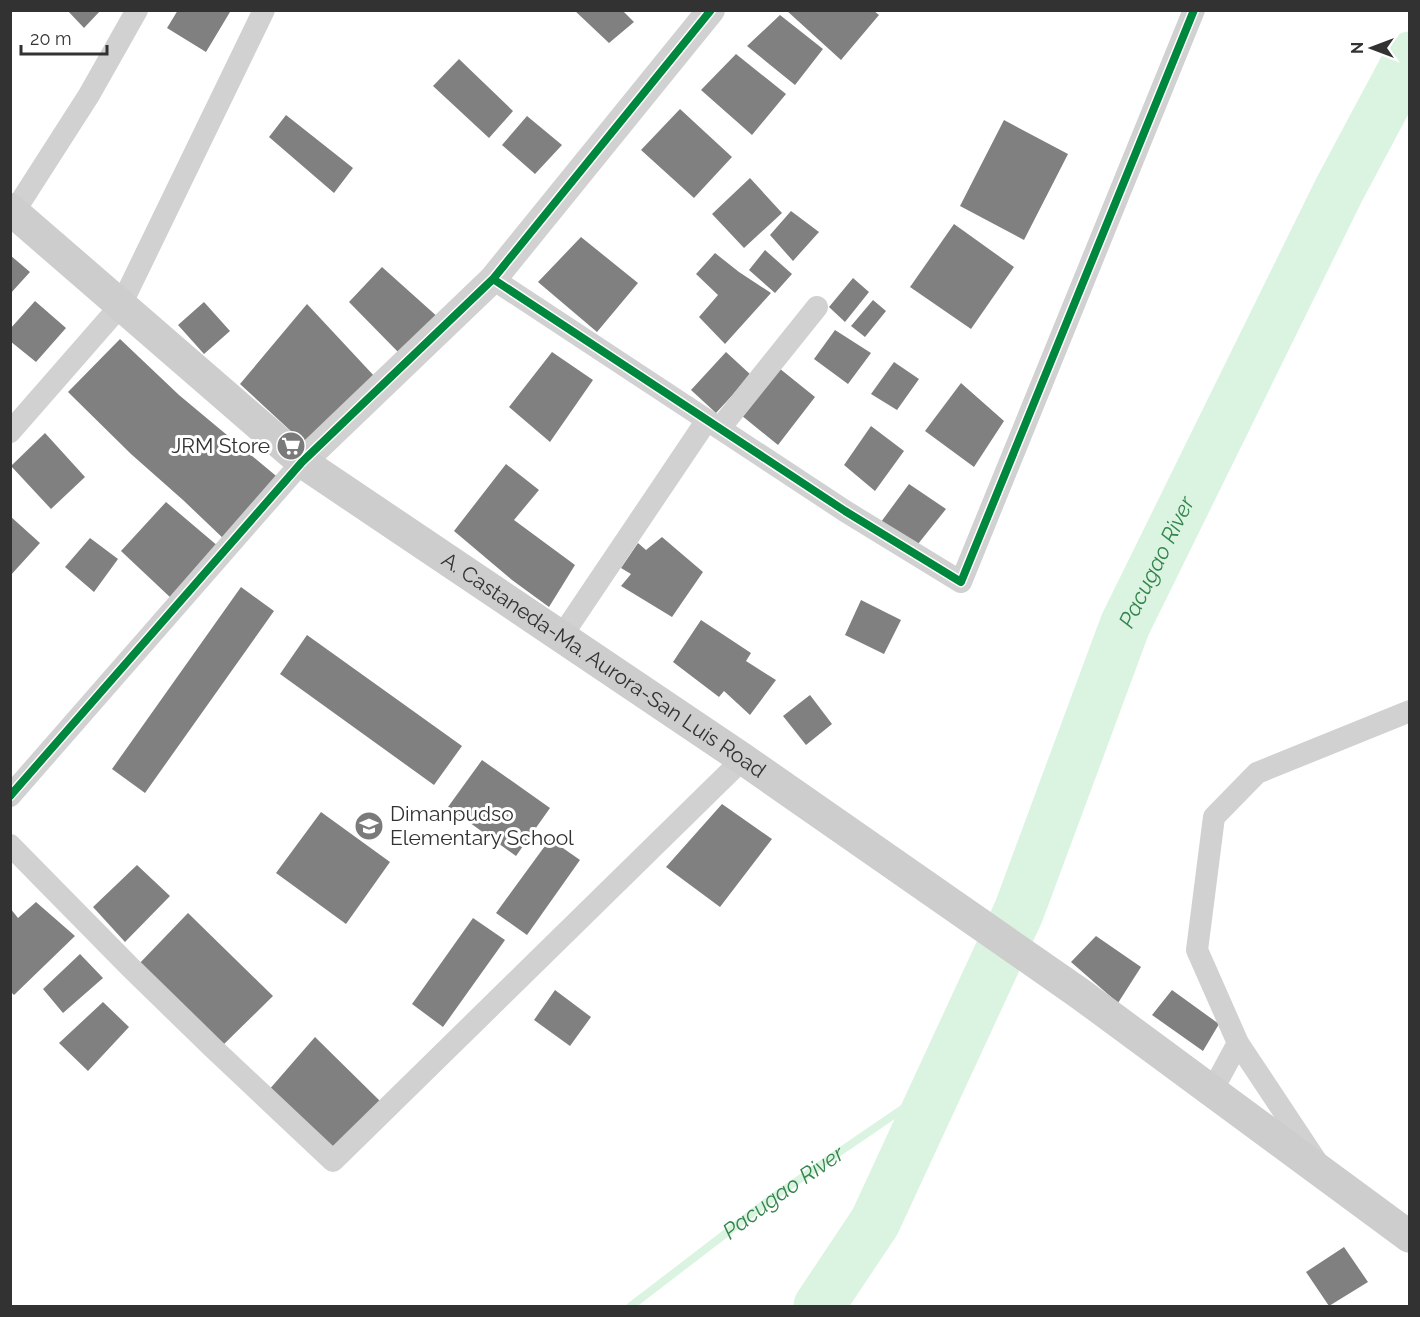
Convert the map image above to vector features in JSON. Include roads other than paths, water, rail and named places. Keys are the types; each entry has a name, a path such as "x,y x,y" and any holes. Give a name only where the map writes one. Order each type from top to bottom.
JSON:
{"main road":[{"name":"A. Castaneda-Ma. Aurora-San Luis Road","path":"12,211 302,462 743,759 1076,991 1410,1237"}],"street":[{"path":"12,211 89,95 137,10"},
{"path":"10,432 121,305 264,10"},
{"path":"10,795 302,462 493,279 711,10"},
{"path":"493,279 845,511 961,582 1194,10"},
{"path":"561,637 713,424 817,307"},
{"path":"1325,1174 1238,1044 1197,950 1214,817 1257,773 1410,711"},
{"path":"10,845 146,983 333,1161 743,759"},
{"path":"1212,1091 1238,1044"}],"waterway":[{"name":"Pacugao River","path":"819,1306 875,1222 1019,911 1125,625 1339,190 1410,57"},
{"name":"Pacugao River","path":"631,1306 772,1198 939,1084"}],"place":[{"name":"JRM Store","path":"291,446"},
{"name":"Dimanpudso Elementary School","path":"369,826"}]}
